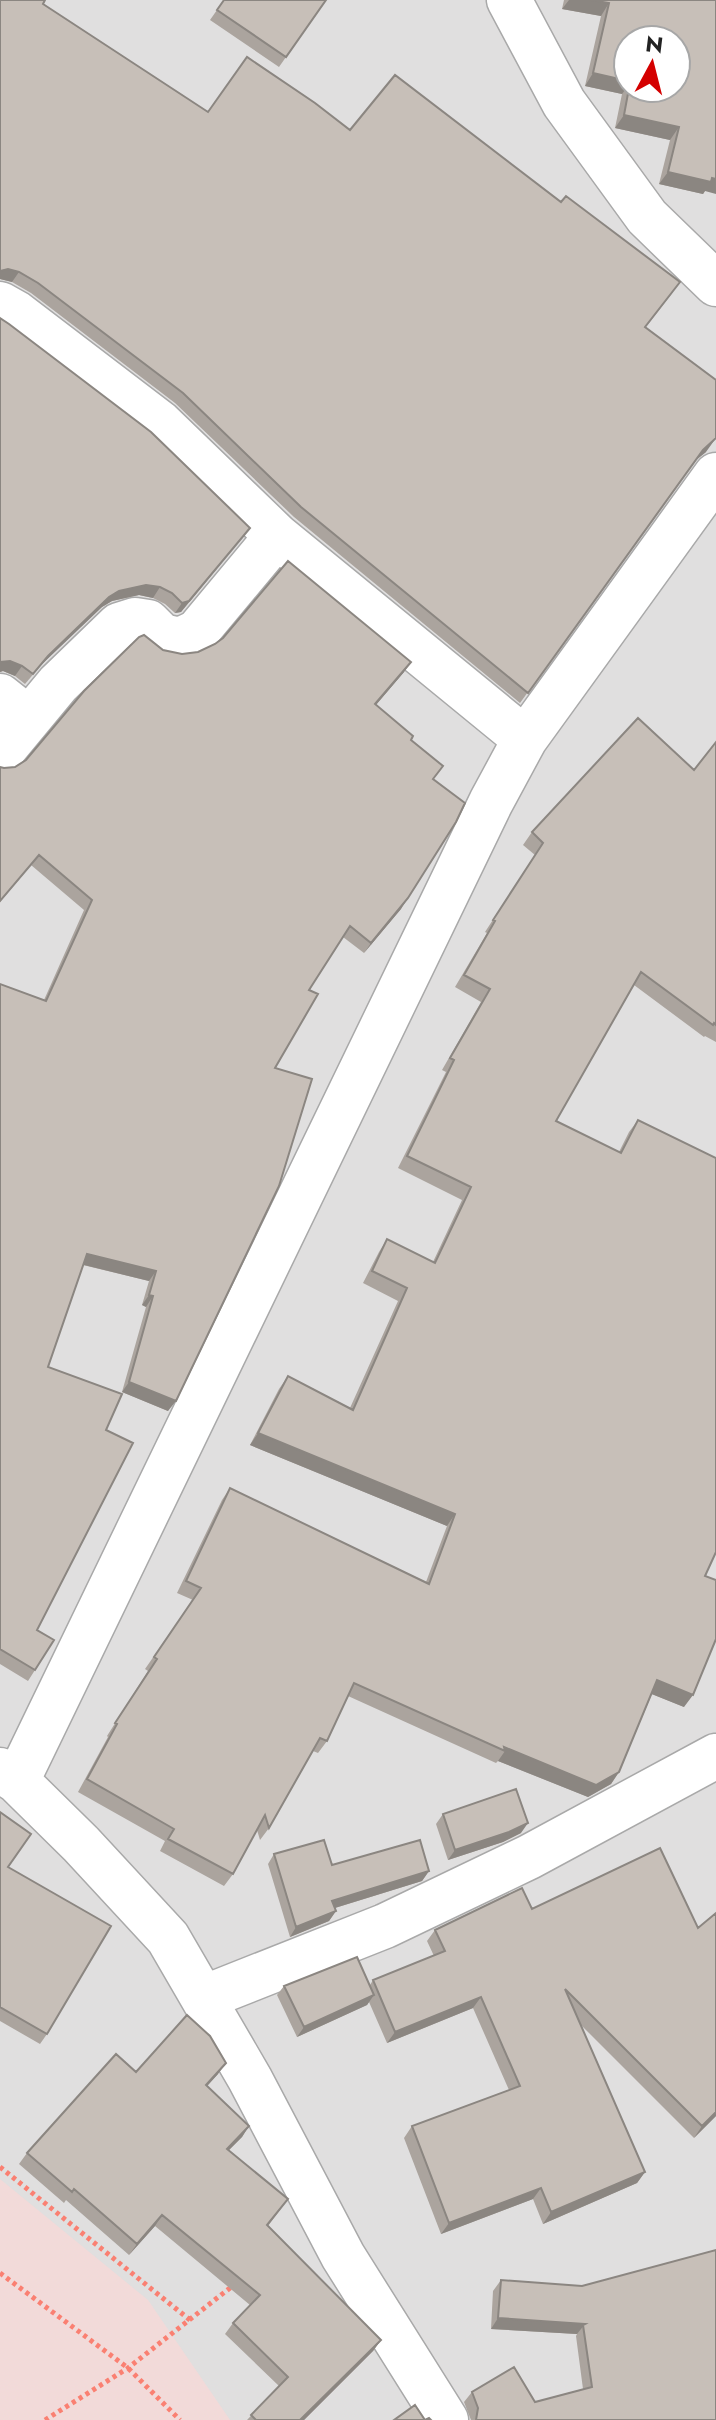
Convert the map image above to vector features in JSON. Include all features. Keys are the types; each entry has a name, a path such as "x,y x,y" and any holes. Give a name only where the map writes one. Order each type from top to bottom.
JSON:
{"street":[{"path":"519,7 564,103 647,217 716,284"},
{"path":"0,304 160,423 277,536 525,739"},
{"path":"446,2420 343,2256 250,2079 168,1938 81,1844 8,1776 525,739 716,475"},
{"path":"0,754 15,708 58,684 119,625 135,620 148,622 162,636 180,640 197,632 277,536"},
{"path":"203,1998 399,1920 529,1857 716,1756"}],"path":[{"path":"0,2167 190,2320"},
{"path":"0,2273 128,2368 180,2420"},
{"path":"45,2420 128,2368 237,2282"}],"shaded area":[{"path":"0,0 716,0 716,2420 0,2420"},
{"path":"0,2179 148,2300 230,2420 0,2420"}],"building":[{"path":"0,0 45,0 43,4 208,112 247,57 350,130 395,75 561,202 566,196 680,282 645,327 716,380 716,438 703,450 528,693 301,507 183,393 38,283 19,272 8,269 0,271"},
{"path":"224,0 326,0 286,57 217,10"},
{"path":"591,0 716,0 716,179 712,178 711,182 668,172 679,127 624,115 626,104 692,104 692,24 612,24 612,77 593,73 609,3"},
{"path":"0,318 151,432 250,528 189,601 182,603 160,587 146,585 119,591 109,597 33,674 10,661 0,662"},
{"path":"288,561 411,662 375,704 443,766 433,779 465,803 408,898 371,943 350,926 309,990 318,994 275,1068 312,1079 279,1186 176,1401 129,1382 153,1296 149,1295 156,1271 87,1254 48,1367 122,1394 106,1430 133,1443 37,1630 54,1640 35,1670 0,1649 0,984 46,1001 92,900 39,855 0,901 0,767 15,767 26,760 84,691 139,637 144,635 163,650 182,654 198,652 215,644"},
{"path":"638,718 694,770 716,742 716,1025 641,972 556,1121 621,1153 638,1120 716,1158 716,1552 705,1576 716,1580 716,1639 693,1695 657,1680 619,1772 596,1785 504,1747 505,1751 354,1683 327,1741 320,1738 269,1828 265,1815 233,1874 168,1839 174,1829 87,1779 115,1723 157,1659 154,1657 201,1588 186,1581 230,1488 429,1584 455,1514 258,1433 288,1376 353,1410 407,1288 372,1271 387,1239 435,1263 471,1187 407,1156 454,1060 450,1058 490,989 464,975 493,920 543,843 532,832"},
{"path":"516,1789 528,1823 455,1850 443,1814"},
{"path":"0,1812 31,1834 8,1867 111,1926 47,2034 0,2007"},
{"path":"324,1840 332,1865 420,1840 429,1871 332,1901 336,1911 296,1927 274,1854"},
{"path":"660,1848 698,1928 716,1913 716,2112 702,2126 565,1989 645,2172 551,2212 541,2188 449,2223 412,2126 520,2086 481,1997 395,2032 373,1980 445,1951 435,1930 522,1888 532,1909"},
{"path":"357,1957 374,1995 304,2027 284,1986"},
{"path":"187,2015 210,2036 226,2063 206,2085 249,2126 227,2149 288,2199 267,2225 381,2340 300,2420 256,2420 251,2415 288,2377 233,2323 260,2295 162,2215 137,2244 27,2153 116,2054 136,2072"},
{"path":"716,2250 716,2420 476,2420 478,2408 472,2392 514,2367 535,2402 592,2387 585,2324 498,2318 501,2280 582,2286"},
{"path":"415,2405 425,2420 394,2420"}]}
